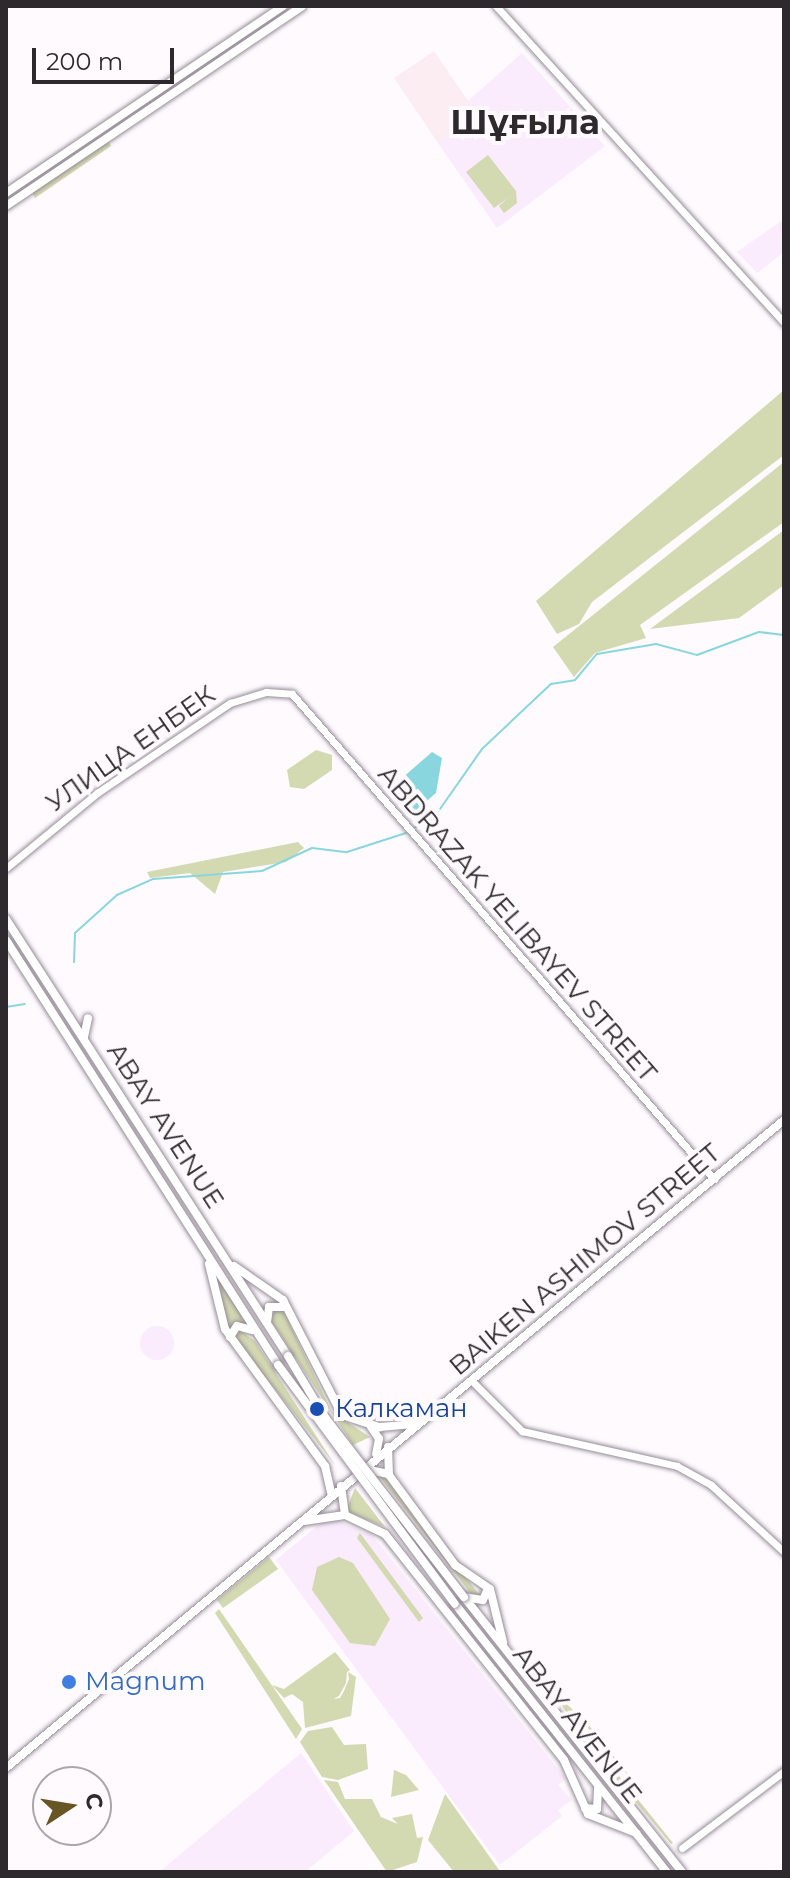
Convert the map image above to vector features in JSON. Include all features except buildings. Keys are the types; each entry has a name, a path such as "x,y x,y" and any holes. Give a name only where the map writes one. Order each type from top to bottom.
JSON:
{"main road":[{"path":"7,200 283,6"},
{"path":"7,200 302,6"},
{"name":"ABAY AVENUE","path":"6,919 183,1191 324,1416 682,1872"},
{"name":"ABAY AVENUE","path":"6,940 278,1365 455,1604 667,1872"},
{"path":"84,1038 88,1018"},
{"path":"56,1037 71,1039"},
{"name":"BAIKEN ASHIMOV STREET","path":"6,1768 298,1524 360,1468 472,1381 784,1120"},
{"path":"162,1186 174,1177"},
{"path":"183,1191 192,1185"},
{"path":"205,1251 230,1338 325,1466 331,1494"},
{"path":"227,1261 287,1308 336,1409 367,1425 378,1435 376,1455"},
{"path":"267,1323 272,1304 287,1308"},
{"path":"230,1338 237,1326 256,1332"},
{"path":"367,1425 420,1423"},
{"path":"390,1444 389,1475 455,1565 487,1585 506,1650"},
{"path":"325,1466 351,1476"},
{"path":"360,1468 389,1475"},
{"path":"341,1485 345,1515"},
{"path":"298,1524 345,1515 385,1534 564,1760 582,1804 592,1817 636,1833"},
{"path":"464,1597 483,1600 487,1585"},
{"path":"582,1804 591,1811 599,1805 593,1778"}],"street":[{"path":"496,6 784,322"},
{"name":"УЛИЦА ЕНБЕК","path":"6,868 97,793 230,703 266,692 292,694"},
{"name":"ABDRAZAK YELIBAYEV STREET","path":"292,694 714,1179"},
{"path":"472,1381 522,1431 677,1466 711,1485 784,1552"},
{"path":"682,1848 784,1771"}],"shaded area":[{"path":"434,51 477,114 438,143 394,78"},
{"path":"522,53 605,146 497,228 438,143 476,114 468,101"},
{"path":"784,219 784,252 757,273 737,252"},
{"path":"157,1326 169,1331 174,1343 169,1355 157,1360 145,1355 140,1343 145,1331"},
{"path":"336,1520 372,1535 566,1779 558,1785 572,1800 558,1810 562,1816 500,1865 276,1560 322,1522"},
{"path":"301,1753 354,1831 305,1872 159,1872"}],"green space":[{"path":"108,141 111,146 35,198 32,193"},
{"path":"488,155 516,191 517,203 504,213 499,206 508,198 494,208 466,172"},
{"path":"784,390 784,455 592,602 579,624 557,634 536,601"},
{"path":"784,462 784,522 640,625 646,638 595,653 574,677 553,647"},
{"path":"784,530 784,585 739,618 650,629"},
{"path":"316,750 332,755 332,770 304,789 290,787 287,770"},
{"path":"298,842 304,848 286,862 223,872 215,894 190,873 150,878 147,872"},
{"path":"218,1278 247,1324 235,1322 228,1331"},
{"path":"271,1308 283,1310 332,1412 370,1437 353,1445 272,1322"},
{"path":"238,1329 255,1341 335,1465 235,1338"},
{"path":"375,1471 386,1477 482,1598 472,1595"},
{"path":"355,1488 385,1527 346,1511"},
{"path":"360,1533 423,1618 419,1622 357,1538"},
{"path":"269,1557 278,1569 223,1608 217,1600"},
{"path":"339,1557 353,1563 390,1619 375,1646 350,1643 312,1590 317,1567"},
{"path":"219,1609 302,1729 296,1739 215,1613"},
{"path":"335,1652 350,1670 347,1672 346,1683 339,1696 333,1699 340,1698 344,1691 349,1679 348,1672 356,1677 351,1716 305,1728 303,1702 292,1694 284,1698 272,1685 284,1689"},
{"path":"555,1693 587,1723 642,1792 586,1726 573,1724"},
{"path":"332,1727 344,1745 366,1744 368,1769 338,1780 322,1777 300,1742 308,1731"},
{"path":"586,1735 673,1843 581,1736"},
{"path":"394,1770 406,1775 419,1790 391,1797"},
{"path":"324,1780 338,1782 345,1799 372,1799 381,1817 398,1824 392,1818 412,1814 417,1838 423,1837 417,1862 387,1872"},
{"path":"445,1794 499,1870 497,1872 454,1872 428,1840"}],"water":[{"path":"432,752 442,758 436,793 414,812 403,810 393,786"}],"waterway":[{"path":"414,828 433,819 482,749 551,684 575,680 597,654 656,644 697,655 759,632 784,635"},
{"path":"74,962 75,933 117,895 153,879 262,871 312,848 347,852 406,833"},
{"path":"6,1007 25,1004"}],"place":[{"name":"Калкаман","path":"317,1409"},
{"name":"Magnum","path":"69,1682"}],"district":[{"name":"Шұғыла","path":"525,123"}]}
